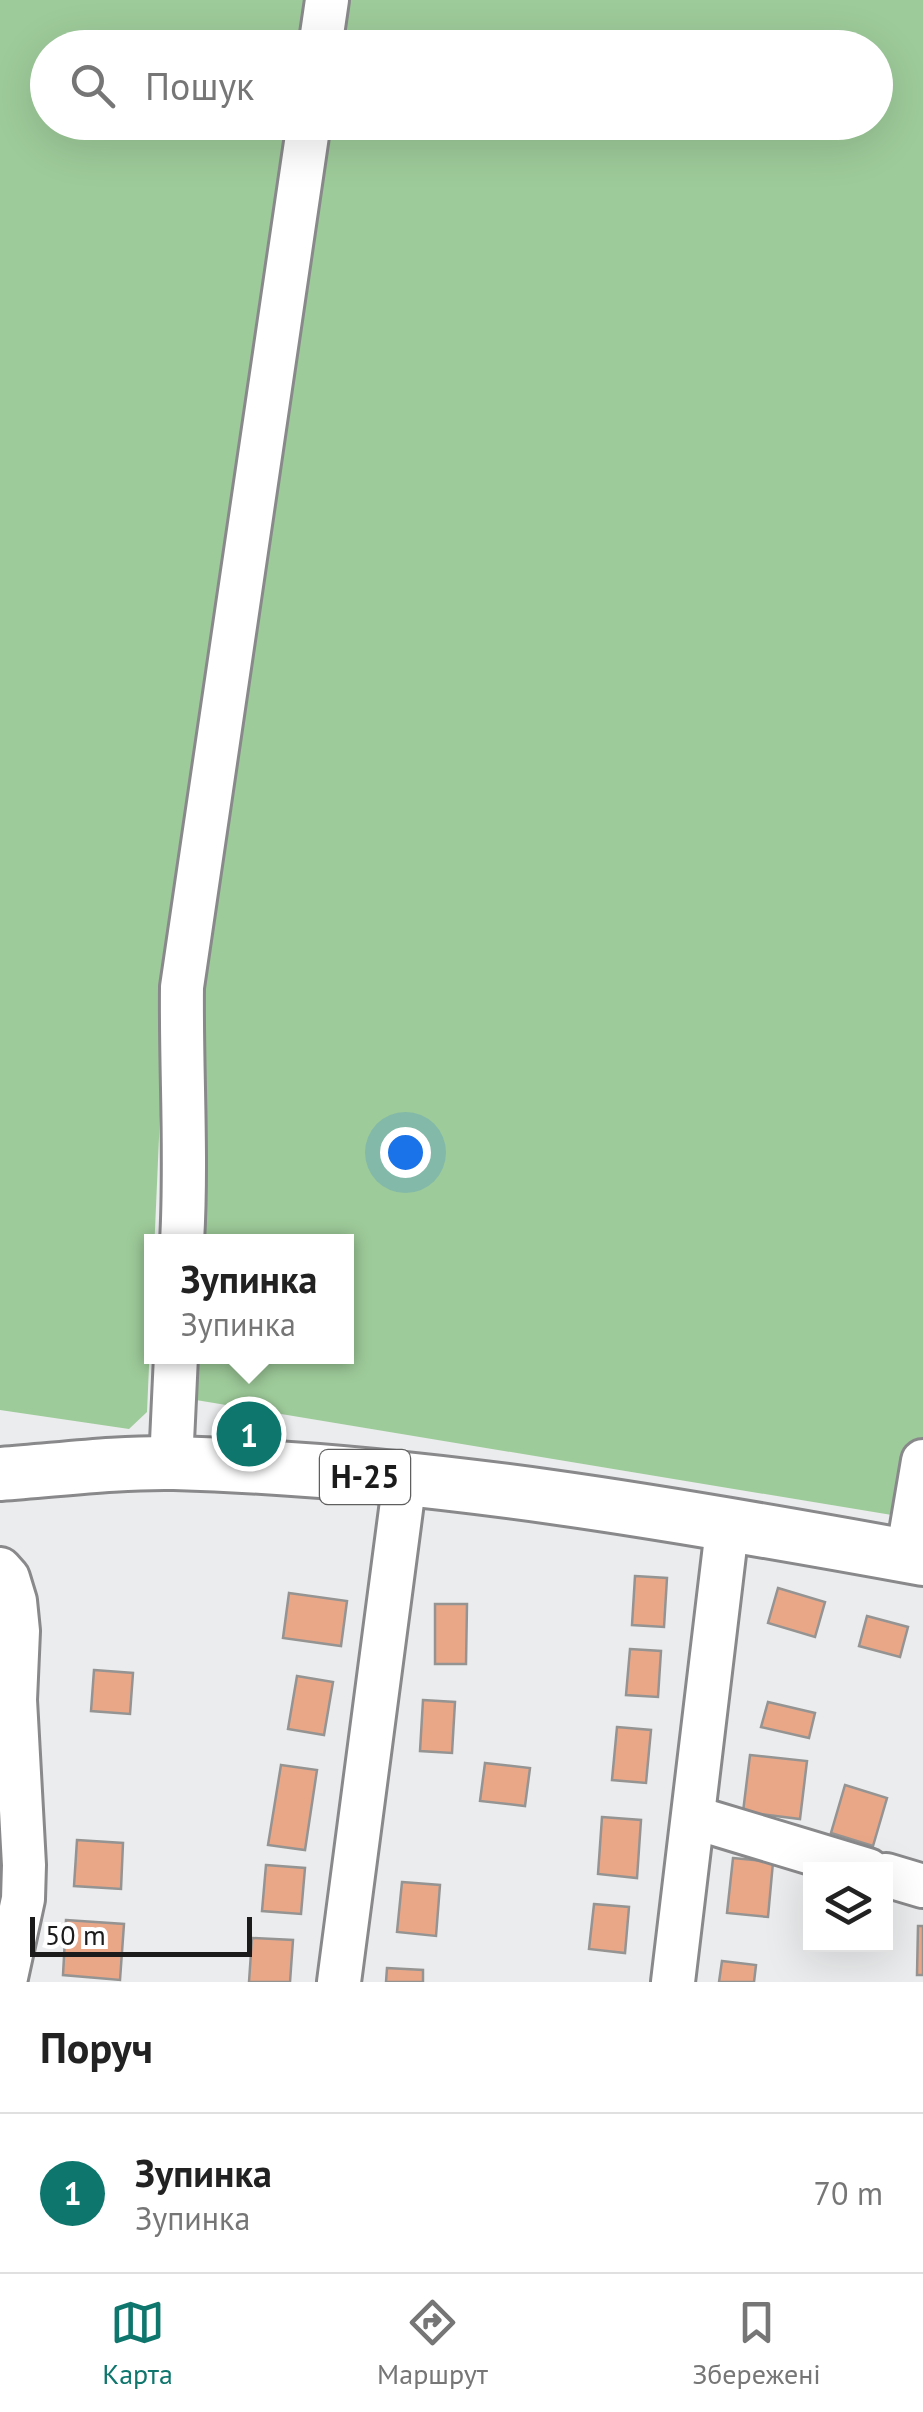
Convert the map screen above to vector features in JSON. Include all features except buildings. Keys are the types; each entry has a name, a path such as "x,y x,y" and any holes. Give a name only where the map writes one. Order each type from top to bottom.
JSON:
{"main road":[{"name":"Н-25","path":"0,1474 171,1463 405,1479 726,1535 918,1552"}],"street":[{"path":"323,30 327,0"},
{"path":"182,1234 188,1145 180,1115 182,986 306,140"},
{"path":"171,1463 176,1364"},
{"path":"918,1552 923,1461"},
{"path":"339,1982 405,1479"},
{"path":"673,1982 696,1818 726,1535"},
{"path":"0,1569 12,1590 18,1631 15,1700 24,1865 22,1899 4,1976"},
{"path":"696,1818 842,1862"},
{"path":"893,1877 923,1886"}],"green space":[{"path":"0,0 923,0 923,1480 916,1519 190,1399 192,1364 354,1364 354,1234 195,1234 198,1115 160,1115 155,1234 144,1234 147,1412 129,1429 0,1410"}],"place":[{"name":"Зупинка","path":"249,1434"}]}
